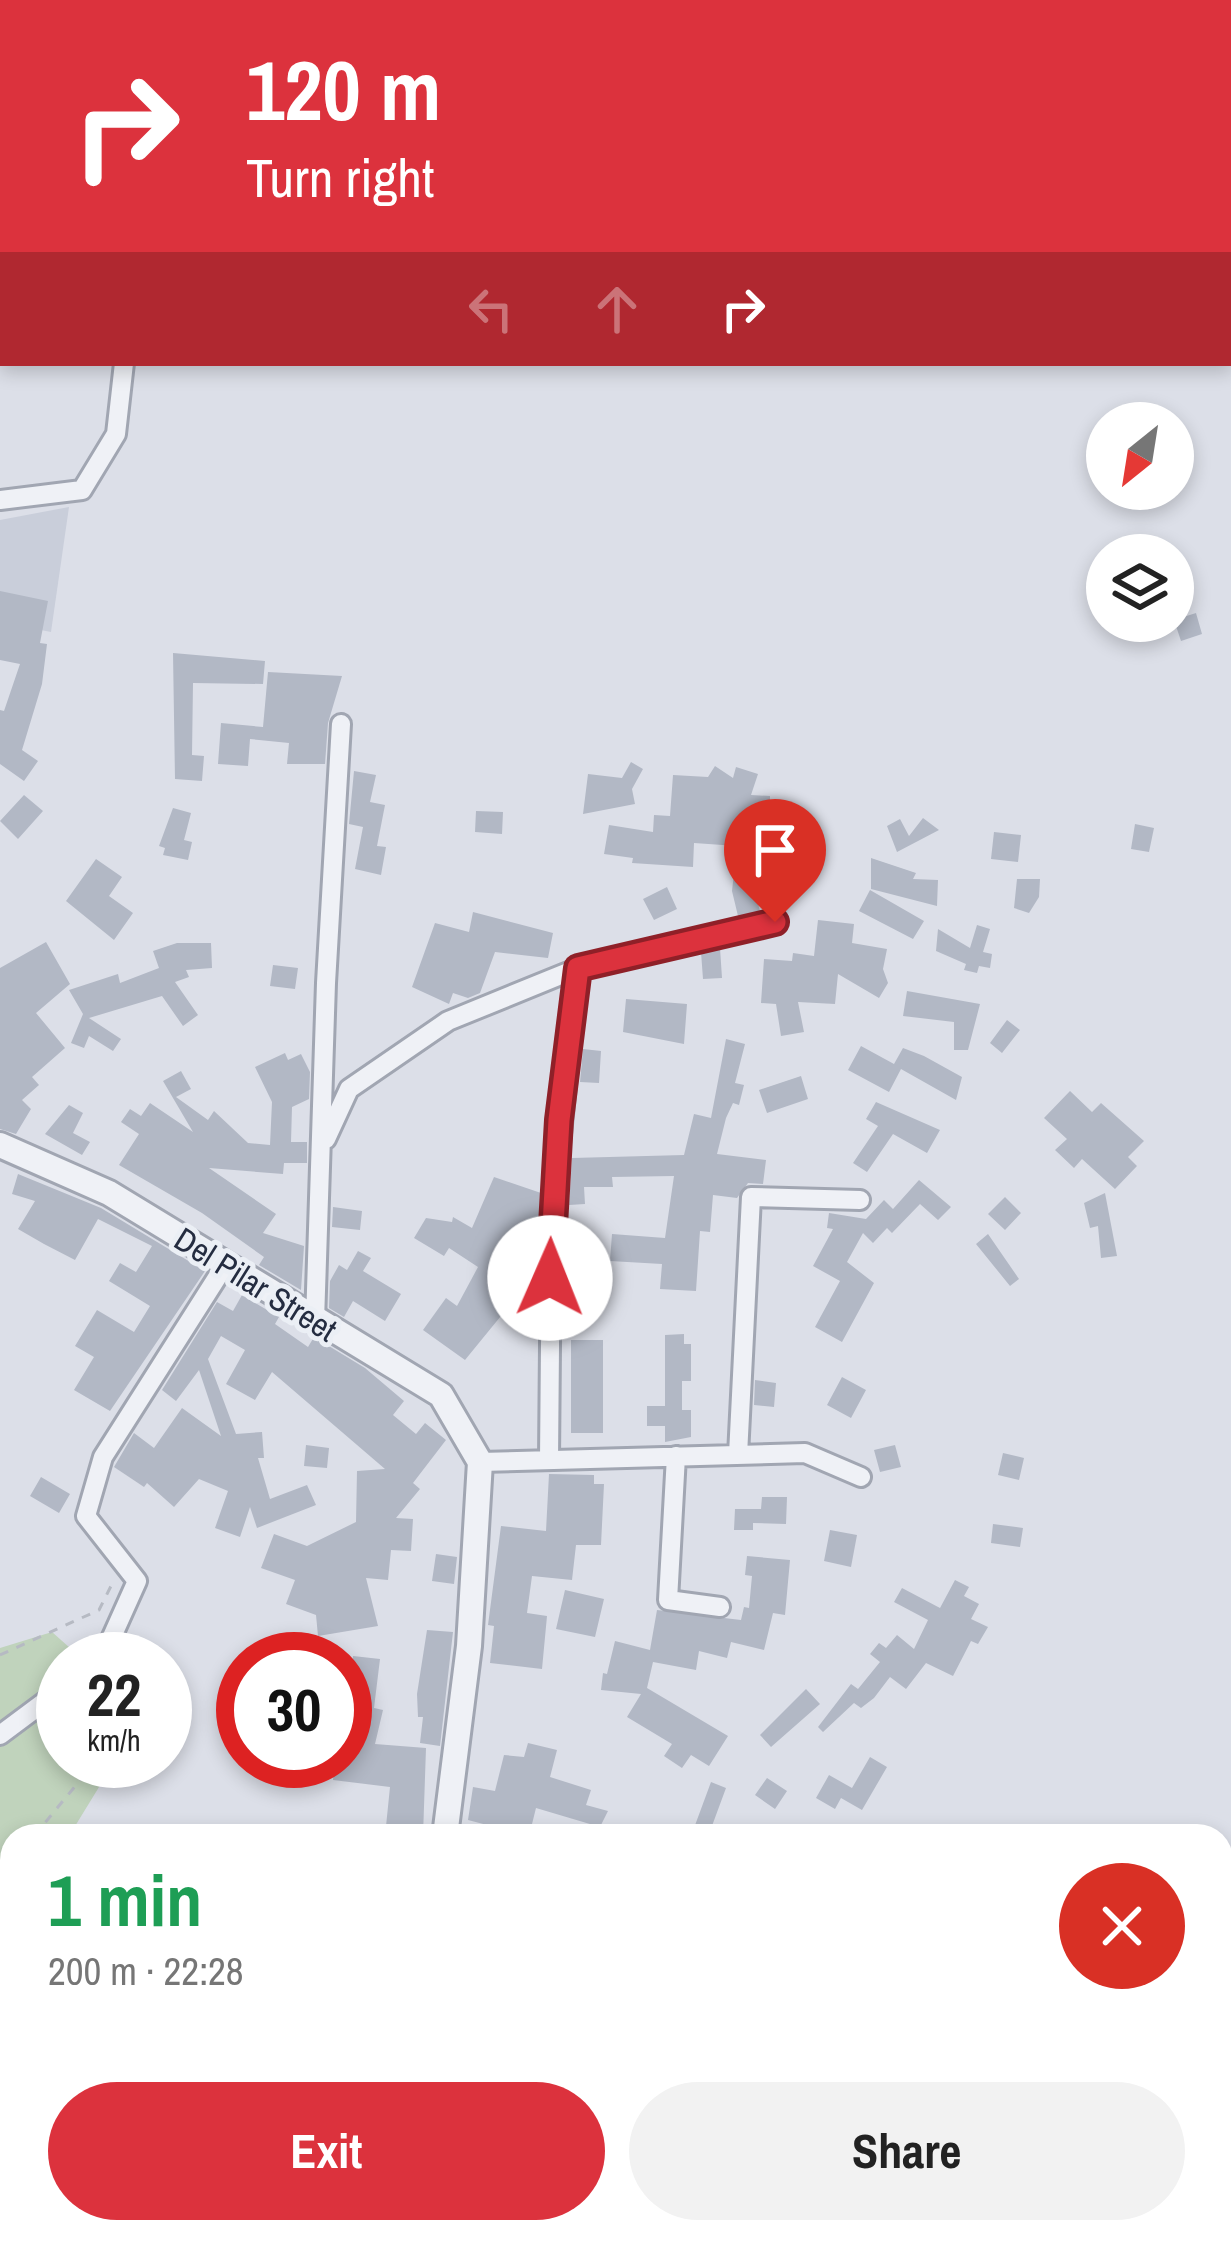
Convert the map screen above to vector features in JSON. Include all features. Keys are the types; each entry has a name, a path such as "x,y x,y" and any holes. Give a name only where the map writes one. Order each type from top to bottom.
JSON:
{"street":[{"path":"0,500 82,490 116,434 124,366"},
{"path":"316,1321 341,724"},
{"path":"322,1149 349,1089 448,1021 578,968 775,922"},
{"path":"549,1460 551,1232 578,968"},
{"name":"Del Pilar Street","path":"0,1145 109,1193 441,1395 480,1462"},
{"path":"738,1455 751,1197 860,1200"},
{"path":"114,1632 137,1581 86,1516 103,1457 225,1265"},
{"path":"448,1824 470,1646 480,1462 805,1454 861,1477"},
{"path":"676,1456 668,1600 720,1607"},
{"path":"0,1735 36,1708"}],"path":[{"path":"0,1655 99,1610 123,1562"},
{"path":"44,1824 74,1788"}],"shaded area":[{"path":"69,507 51,632 0,622 0,520"}],"green space":[{"path":"36,1637 36,1788 98,1788 76,1824 0,1824 0,1648"}],"building":[{"path":"0,591 48,601 40,643 47,644 42,684 22,750 38,761 24,781 0,764 0,710 4,711 20,664 0,660"},
{"path":"1194,614 1202,634 1194,637"},
{"path":"173,653 265,661 263,684 193,683 192,755 204,756 202,781 175,779"},
{"path":"268,672 342,676 328,723 325,764 287,764 289,743 250,739 248,766 218,764 221,723 263,727"},
{"path":"631,762 643,769 632,789 635,804 583,814 588,774 622,778"},
{"path":"715,766 733,778 736,767 758,774 751,795 770,796 770,831 798,829 800,861 758,858 754,888 760,911 738,916 732,891 737,846 694,843 693,867 632,863 633,858 604,854 609,825 653,832 654,815 670,816 673,775 708,777"},
{"path":"354,771 376,775 370,802 385,805 377,846 386,847 381,875 355,869 363,827 349,824"},
{"path":"24,795 43,811 18,839 0,821"},
{"path":"173,808 191,813 184,840 192,842 188,860 163,855 165,848 159,846"},
{"path":"476,811 503,812 502,834 475,832"},
{"path":"923,818 939,830 897,852 887,826 900,819 909,836"},
{"path":"1135,824 1154,828 1149,852 1131,849"},
{"path":"994,832 1021,835 1018,862 991,859"},
{"path":"871,858 916,873 913,879 938,880 937,906 871,889"},
{"path":"96,859 122,877 109,896 133,913 114,940 66,901"},
{"path":"1017,879 1040,879 1039,897 1029,913 1014,908"},
{"path":"667,887 677,909 654,920 643,899"},
{"path":"870,890 924,921 913,939 859,911"},
{"path":"473,912 553,933 548,958 495,952 480,993 468,998 453,993 449,1004 412,987 435,923 469,932"},
{"path":"818,920 854,924 852,943 887,949 883,969 888,983 879,998 838,974 835,1004 798,1002 804,1032 781,1036 776,1004 761,1003 764,959 792,961 793,953 814,956"},
{"path":"977,925 990,929 983,952 992,954 990,968 979,966 977,973 964,970 966,964 936,951 938,929 970,948"},
{"path":"46,942 70,984 36,1013 65,1048 32,1077 39,1085 22,1100 31,1109 16,1134 0,1129 0,968"},
{"path":"177,943 211,943 212,968 186,970 189,977 175,982 198,1015 183,1026 162,996 89,1018 121,1039 113,1051 89,1036 84,1048 71,1043 83,1014 69,990 118,974 120,983 159,968 153,951"},
{"path":"720,948 722,978 703,979 701,952"},
{"path":"273,965 298,968 295,989 270,986"},
{"path":"907,991 980,1004 968,1050 954,1050 954,1022 903,1016"},
{"path":"626,999 687,1004 684,1044 623,1032"},
{"path":"1007,1020 1020,1030 1002,1053 990,1043"},
{"path":"726,1039 745,1044 735,1083 744,1085 739,1105 733,1103 726,1118 717,1154 766,1160 763,1184 748,1183 737,1198 713,1195 710,1232 700,1231 696,1291 660,1289 662,1264 610,1261 612,1234 665,1238 674,1176 612,1177 613,1187 584,1187 585,1204 569,1205 572,1158 684,1155 694,1114 711,1118"},
{"path":"861,1046 894,1064 903,1048 962,1077 956,1100 901,1069 889,1092 848,1070"},
{"path":"583,1049 601,1051 599,1083 580,1082"},
{"path":"285,1053 288,1060 301,1054 310,1072 309,1099 292,1107 291,1142 307,1142 307,1163 284,1163 283,1174 209,1168 276,1214 263,1233 304,1246 301,1290 259,1265 264,1257 202,1213 119,1165 139,1134 121,1122 130,1109 141,1116 150,1103 193,1132 163,1081 181,1071 191,1089 176,1097 208,1120 214,1111 248,1143 270,1145 272,1102 255,1067"},
{"path":"801,1076 808,1099 767,1113 759,1090"},
{"path":"1070,1091 1092,1112 1101,1103 1144,1141 1128,1157 1137,1166 1115,1189 1082,1159 1074,1168 1055,1150 1067,1139 1044,1118"},
{"path":"876,1102 940,1130 927,1153 893,1134 867,1172 853,1163 878,1126 866,1119"},
{"path":"69,1105 83,1113 73,1133 90,1142 82,1155 45,1134"},
{"path":"18,1174 101,1208 205,1271 110,1411 74,1390 94,1357 75,1346 97,1310 134,1332 150,1306 109,1281 120,1263 136,1272 152,1246 98,1219 75,1260 44,1244 18,1229 35,1201 12,1194"},
{"path":"494,1177 541,1193 537,1239 508,1285 537,1301 537,1314 530,1326 505,1311 465,1360 423,1330 446,1298 457,1306 478,1267 449,1248 444,1256 414,1238 426,1218 452,1222 453,1217 472,1228"},
{"path":"919,1180 951,1207 938,1220 920,1204 892,1233 887,1228 873,1243 863,1233 847,1262 874,1283 842,1342 815,1327 840,1281 813,1266 833,1229 827,1228 829,1213 866,1219 884,1200 893,1209"},
{"path":"1105,1193 1117,1256 1101,1258 1098,1226 1090,1228 1084,1203"},
{"path":"1005,1197 1021,1213 1005,1230 988,1214"},
{"path":"333,1207 362,1211 360,1230 332,1227"},
{"path":"988,1234 1019,1279 1010,1286 976,1244"},
{"path":"358,1251 371,1258 363,1271 401,1294 385,1321 353,1301 344,1317 329,1308 330,1281 339,1265 347,1270"},
{"path":"242,1295 279,1317 275,1324 308,1347 314,1337 365,1368 404,1401 393,1415 416,1434 425,1423 446,1440 413,1483 420,1489 396,1518 413,1519 411,1551 391,1550 388,1580 366,1578 378,1626 318,1632 316,1615 286,1604 295,1580 261,1568 274,1534 307,1546 356,1522 357,1471 385,1469 272,1372 255,1400 226,1384 245,1350 221,1336 208,1359 236,1434 262,1432 264,1458 258,1458 270,1499 307,1485 316,1505 257,1528 250,1507 240,1537 215,1528 228,1491 199,1479 174,1507 147,1483 144,1487 114,1467 134,1433 154,1448 182,1408 221,1436 199,1370 176,1401 162,1390 217,1302 233,1311"},
{"path":"684,1334 684,1344 691,1344 691,1381 682,1381 682,1410 691,1410 691,1437 665,1442 665,1426 647,1426 647,1406 665,1406 665,1335"},
{"path":"571,1340 603,1340 603,1433 571,1433"},
{"path":"842,1377 866,1390 851,1418 827,1405"},
{"path":"755,1380 776,1383 774,1407 754,1405"},
{"path":"306,1445 329,1448 327,1468 304,1466"},
{"path":"895,1445 901,1467 880,1472 874,1450"},
{"path":"1003,1453 1024,1458 1019,1480 998,1475"},
{"path":"549,1474 594,1475 594,1484 604,1484 601,1545 576,1545 572,1580 532,1576 527,1613 547,1616 542,1669 490,1663 494,1626 488,1625 501,1526 546,1531"},
{"path":"41,1477 70,1494 59,1513 30,1496"},
{"path":"762,1497 787,1497 786,1524 753,1523 753,1530 734,1530 735,1509 761,1509"},
{"path":"993,1524 1023,1528 1020,1547 991,1543"},
{"path":"830,1530 857,1535 851,1567 824,1561"},
{"path":"436,1554 457,1557 454,1584 432,1581"},
{"path":"747,1556 790,1560 785,1615 773,1613 764,1650 731,1642 727,1658 699,1651 696,1670 653,1662 647,1688 728,1736 709,1766 691,1755 682,1768 664,1756 672,1744 627,1717 641,1694 601,1690 603,1673 607,1674 615,1641 650,1650 657,1610 741,1620 744,1607 749,1608 752,1576 745,1575"},
{"path":"955,1580 969,1587 964,1596 979,1604 971,1619 988,1627 978,1644 971,1641 953,1676 926,1663 906,1689 890,1677 874,1698 861,1708 854,1703 823,1732 818,1727 851,1684 858,1689 880,1662 870,1654 879,1643 886,1648 897,1635 914,1649 928,1620 894,1602 902,1588 940,1608"},
{"path":"565,1590 604,1599 595,1637 556,1629"},
{"path":"427,1630 453,1632 440,1746 420,1743 423,1717 418,1717 417,1694"},
{"path":"372,1658 380,1659 374,1708 383,1710 375,1744 426,1748 423,1824 386,1824 390,1787 372,1785"},
{"path":"806,1689 820,1704 771,1747 760,1735"},
{"path":"528,1743 557,1750 550,1777 591,1790 586,1805 608,1811 602,1824 536,1808 532,1824 468,1820 473,1787 495,1791 504,1755 524,1757"},
{"path":"870,1757 887,1767 862,1810 841,1798 835,1809 816,1798 829,1775 852,1788"},
{"path":"767,1778 787,1791 775,1809 755,1795"},
{"path":"711,1782 726,1788 713,1824 695,1824"}],"route":[{"path":"550,1278 559,1120 578,968 775,922"}]}
